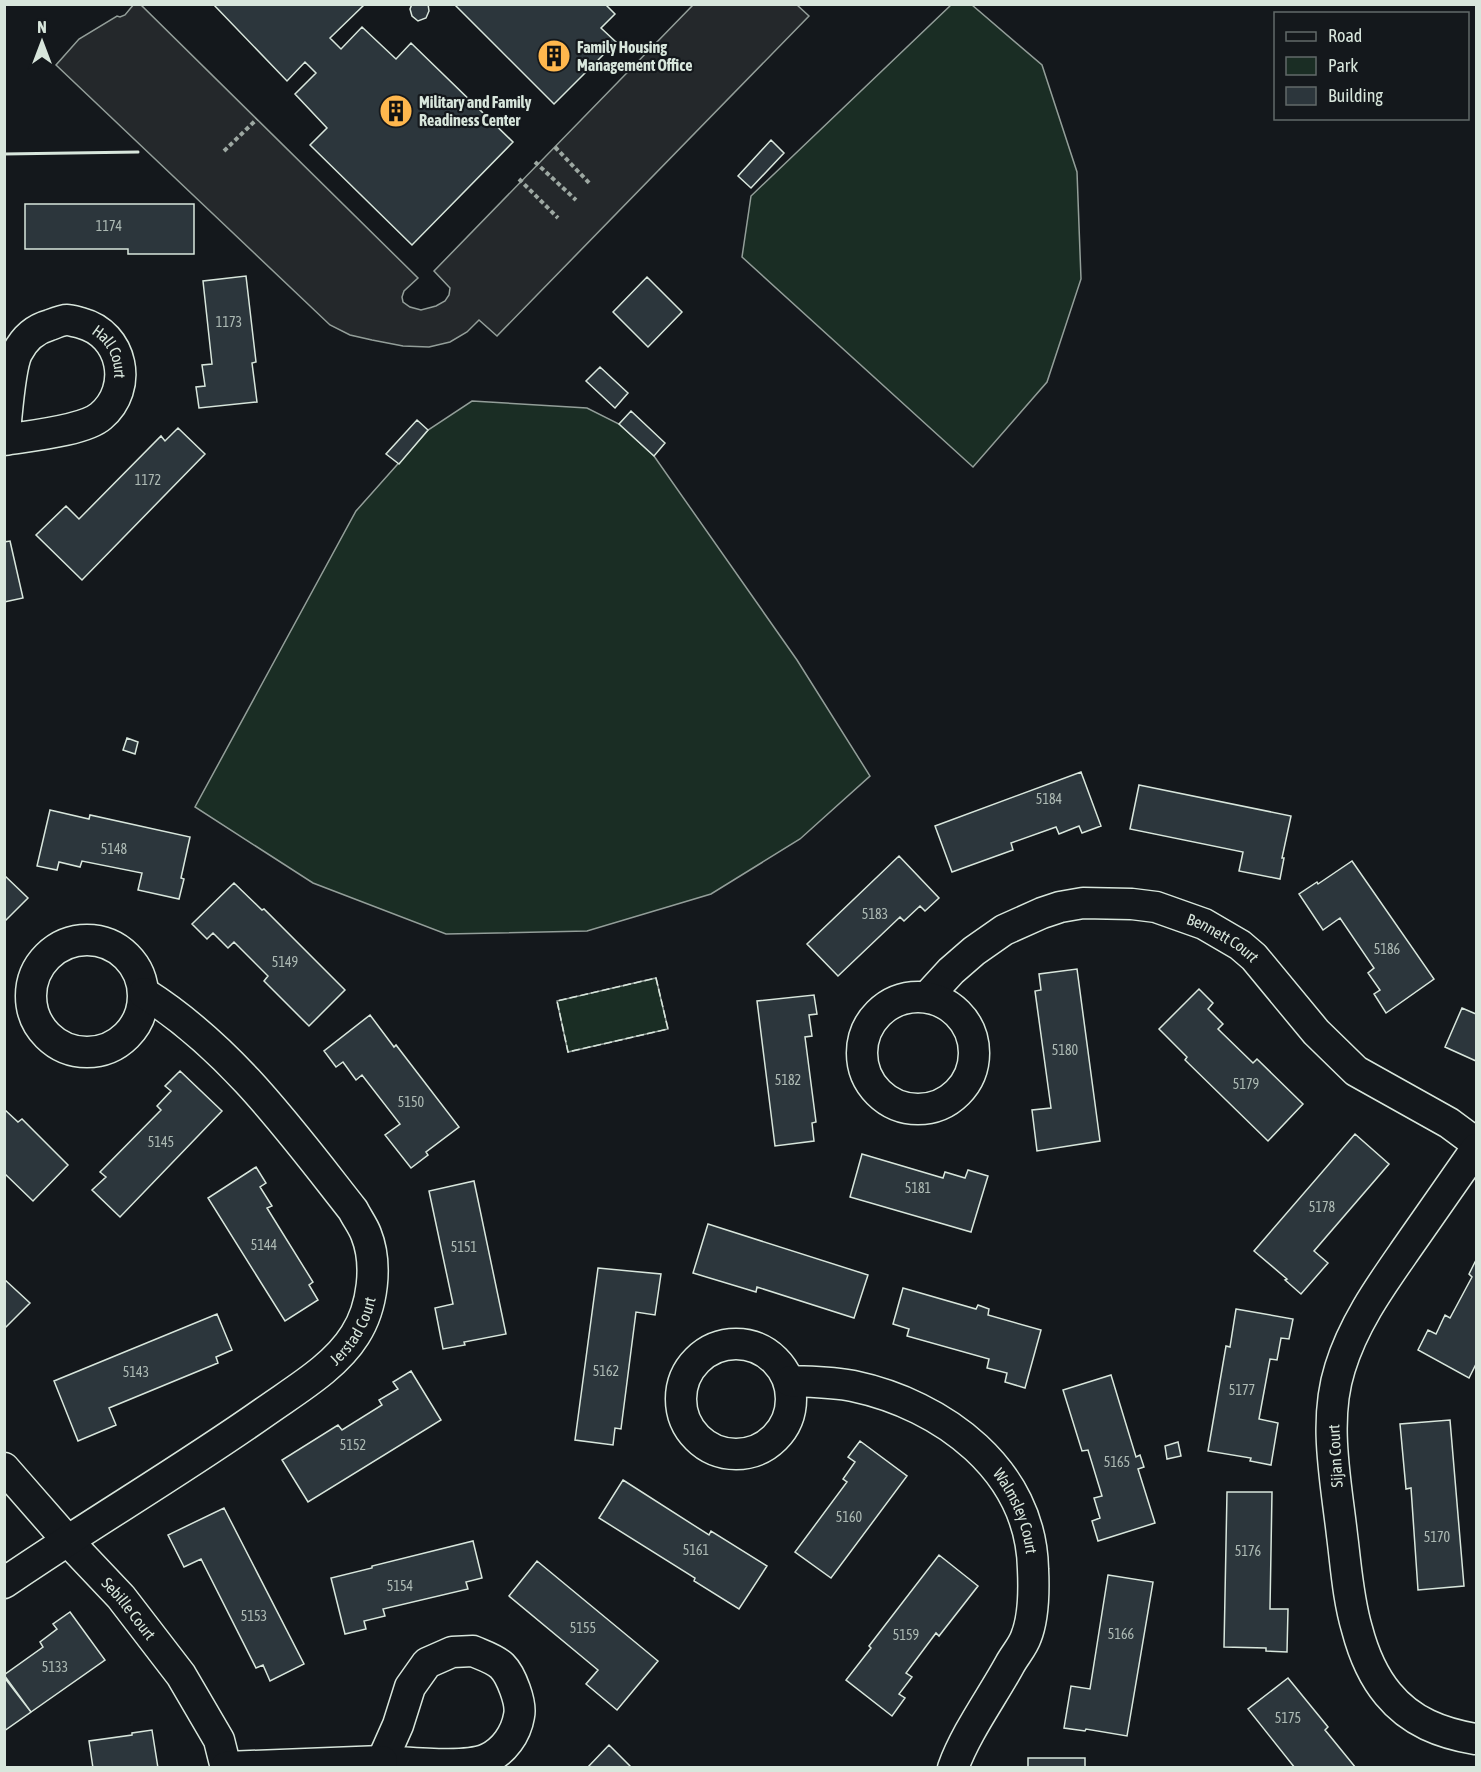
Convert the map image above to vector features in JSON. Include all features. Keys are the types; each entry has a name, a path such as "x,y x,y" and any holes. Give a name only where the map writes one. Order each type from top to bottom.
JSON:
{"street":[{"name":"Hall Court","path":"68,320 93,326 106,336 120,363 119,391 102,416 89,424 4,439 16,355 25,340 38,328 68,320"},
{"name":"Bennett Court","path":"928,996 974,951 1004,930 1042,913 1083,903 1156,907 1204,924 1240,945 1254,957 1316,1032 1356,1071 1449,1124 1476,1143"},
{"name":"Jerstad Court","path":"4,1583 67,1540 213,1448 322,1370 356,1334 365,1314 370,1293 371,1256 366,1233 352,1210 250,1082 186,1021 144,993"},
{"name":"Sijan Court","path":"1476,1149 1381,1284 1358,1324 1339,1369 1333,1409 1332,1441 1347,1580 1356,1628 1371,1668 1388,1695 1413,1718 1436,1730 1476,1738"},
{"name":"Walmsley Court","path":"790,1381 850,1385 873,1391 912,1406 952,1426 990,1460 1024,1518 1030,1536 1034,1578 1026,1637 953,1767"},
{"name":"Sebille Court","path":"4,1467 67,1540 121,1597 181,1675 219,1740 226,1767"},
{"path":"226,1767 382,1761 471,1764 499,1752 510,1740 520,1715 513,1680 501,1664 473,1651 452,1652 427,1663 410,1687 398,1725 382,1761"}],"path":[{"path":"224,151 257,119"},
{"path":"555,147 591,185"},
{"path":"535,162 576,200"},
{"path":"519,179 558,218"}],"green space":[{"path":"951,5 972,5 1042,65 1077,172 1081,279 1047,382 973,467 742,257 751,196"},
{"path":"472,401 587,408 619,424 654,456 797,660 870,776 800,839 711,894 587,931 446,934 313,883 195,807 356,511 428,430"},
{"path":"656,978 668,1029 568,1052 557,1001"}],"shaded area":[{"path":"134,4 141,5 418,278 404,291 402,297 403,302 410,307 421,310 436,306 445,301 449,295 450,288 434,271 693,5 797,5 809,16 497,336 479,320 467,332 450,342 429,347 403,346 372,340 350,335 330,325 56,65 79,39 117,16 125,15"}],"building":[{"name":"Military and Family Readiness Center","path":"213,4 365,4 330,38 341,49 362,27 396,59 411,43 513,142 412,245 310,145 327,128 295,94 316,73 305,62 287,81"},
{"path":"412,4 428,4 429,11 426,18 418,21 412,16 410,9"},
{"name":"Family Housing Management Office","path":"454,4 605,4 615,14 601,28 616,42 554,104"},
{"path":"771,140 784,153 751,188 738,176"},
{"path":"25,204 194,204 194,254 128,254 128,249 25,249"},
{"path":"246,276 256,362 252,363 257,402 199,408 196,387 205,386 202,365 212,364 203,281"},
{"path":"647,277 682,312 648,347 613,312"},
{"path":"600,367 628,393 615,408 586,381"},
{"path":"631,411 665,443 654,456 619,424"},
{"path":"417,420 428,430 399,464 386,454"},
{"path":"178,428 205,454 82,580 36,535 66,506 79,519 161,436 165,441"},
{"path":"10,541 23,598 4,602 4,542"},
{"path":"127,738 138,742 135,754 123,750"},
{"path":"1081,772 1101,826 1082,833 1079,826 1059,834 1056,827 1011,843 1013,850 952,872 935,826"},
{"path":"1139,785 1291,816 1280,879 1239,871 1243,852 1130,829"},
{"path":"50,810 89,819 90,815 190,837 179,899 138,890 142,873 82,861 80,867 59,862 57,870 37,866"},
{"path":"899,856 939,898 925,911 920,906 904,921 900,917 838,976 807,944"},
{"path":"1352,861 1434,979 1386,1013 1374,994 1380,990 1368,973 1374,968 1340,918 1323,930 1299,894"},
{"path":"4,875 28,898 4,922"},
{"path":"234,883 262,910 264,909 345,990 309,1026 264,981 268,976 234,942 228,948 213,933 207,939 192,924"},
{"path":"1077,969 1100,1141 1037,1151 1032,1110 1051,1108 1035,991 1041,990 1039,974"},
{"path":"1199,989 1213,1003 1208,1009 1223,1024 1218,1029 1253,1063 1257,1059 1303,1104 1268,1141 1185,1060 1187,1057 1159,1029"},
{"path":"814,995 817,1014 809,1015 812,1036 805,1037 816,1122 812,1123 814,1141 775,1146 757,1001"},
{"path":"1462,1008 1476,1014 1476,1061 1445,1047"},
{"path":"370,1015 459,1127 426,1152 428,1155 411,1168 385,1135 400,1124 362,1075 356,1080 343,1062 336,1067 324,1051"},
{"path":"180,1071 222,1111 120,1217 92,1190 106,1177 100,1172 161,1110 157,1106 171,1091 165,1086"},
{"path":"4,1109 18,1122 22,1119 68,1165 33,1201 4,1173"},
{"path":"1355,1134 1389,1164 1314,1251 1328,1263 1301,1294 1254,1251"},
{"path":"862,1154 943,1178 945,1172 965,1178 968,1170 988,1176 971,1232 850,1197"},
{"path":"256,1167 266,1183 260,1187 272,1206 267,1208 313,1282 309,1285 318,1300 285,1321 208,1198"},
{"path":"474,1181 506,1334 464,1342 465,1345 443,1349 435,1308 453,1304 429,1191"},
{"path":"708,1224 868,1275 854,1318 757,1287 756,1292 693,1273"},
{"path":"1476,1260 1476,1364 1469,1378 1418,1350 1428,1330 1436,1334 1445,1315 1450,1318 1472,1277 1469,1274"},
{"path":"598,1268 661,1274 655,1315 636,1312 621,1429 615,1428 613,1445 575,1440"},
{"path":"4,1279 30,1303 4,1329"},
{"path":"903,1288 976,1309 978,1305 989,1309 988,1315 1041,1330 1025,1388 1005,1382 1007,1373 987,1368 989,1359 907,1336 909,1329 893,1324"},
{"path":"1236,1309 1293,1319 1289,1339 1281,1338 1277,1360 1270,1359 1259,1419 1278,1423 1271,1465 1250,1461 1251,1458 1208,1451 1226,1346 1230,1347"},
{"path":"217,1314 232,1350 216,1357 218,1363 109,1408 116,1425 78,1441 54,1381"},
{"path":"411,1371 441,1420 308,1502 282,1460 338,1425 342,1430 382,1405 379,1400 398,1389 393,1382"},
{"path":"1111,1375 1136,1457 1140,1455 1144,1467 1138,1469 1155,1523 1098,1541 1092,1521 1100,1518 1094,1498 1102,1496 1088,1450 1082,1451 1063,1390"},
{"path":"1450,1420 1464,1586 1418,1590 1411,1488 1406,1489 1400,1424"},
{"path":"860,1441 907,1476 831,1578 795,1552 847,1482 843,1479 855,1462 848,1457"},
{"path":"1178,1442 1181,1456 1167,1459 1165,1446"},
{"path":"623,1480 709,1535 711,1531 767,1566 739,1609 694,1581 695,1578 599,1518"},
{"path":"1227,1492 1272,1492 1270,1609 1288,1609 1287,1652 1266,1651 1266,1648 1224,1647"},
{"path":"224,1508 304,1664 270,1681 263,1665 256,1668 201,1559 184,1567 168,1535"},
{"path":"473,1541 482,1578 466,1582 468,1589 383,1609 385,1616 364,1621 366,1629 345,1634 331,1578"},
{"path":"939,1555 978,1586 939,1636 936,1633 906,1673 912,1677 899,1694 905,1698 892,1716 846,1680 871,1648 869,1646"},
{"path":"537,1561 658,1661 617,1710 586,1684 598,1670 509,1596"},
{"path":"1108,1575 1153,1582 1127,1736 1064,1728 1071,1686 1090,1689"},
{"path":"70,1612 105,1660 31,1712 4,1675 43,1647 40,1642 57,1629 53,1624"},
{"path":"4,1677 31,1712 4,1731"},
{"path":"1288,1678 1328,1727 1325,1730 1356,1768 1295,1768 1248,1709"},
{"path":"152,1730 158,1768 93,1768 89,1741"},
{"path":"609,1745 632,1768 587,1768"},
{"path":"1028,1758 1085,1758 1085,1768 1028,1768"}],"fence":[{"path":"656,978 668,1029 568,1052 557,1001 656,978"}],"wall":[{"path":"4,154 138,152"}],"place":[{"name":"Family Housing Management Office","path":"554,56"},
{"name":"Military and Family Readiness Center","path":"396,111"}]}
